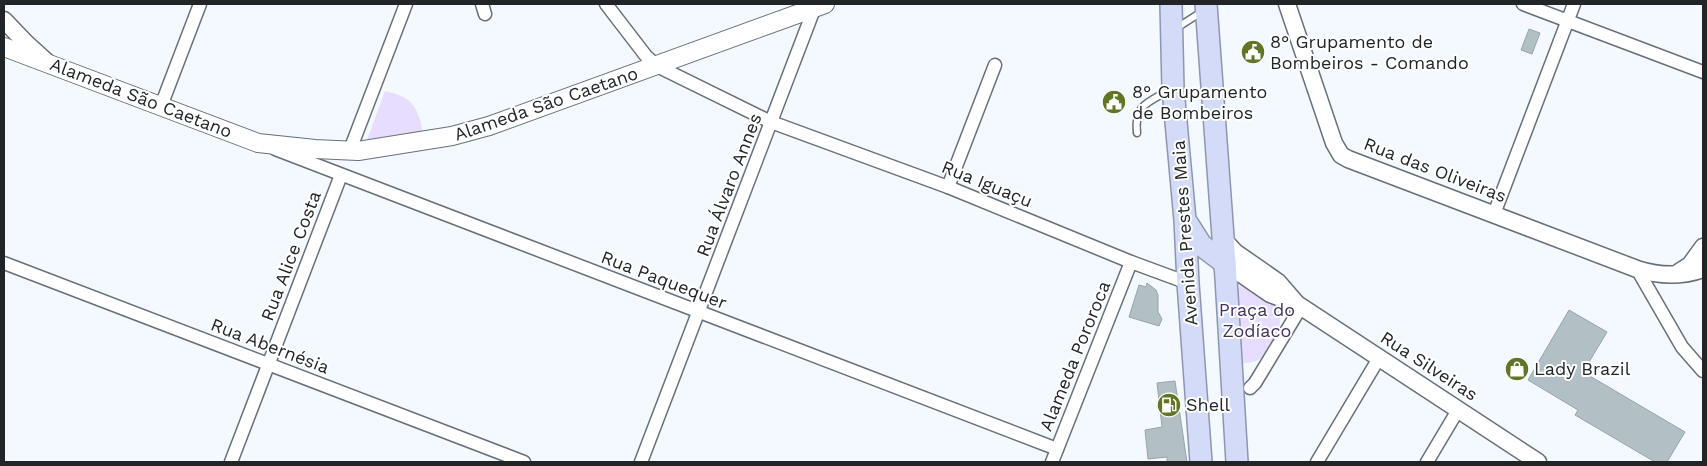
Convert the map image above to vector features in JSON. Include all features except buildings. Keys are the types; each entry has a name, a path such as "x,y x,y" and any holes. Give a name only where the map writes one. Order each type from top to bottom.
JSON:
{"highway":[{"name":"Avenida Prestes Maia","path":"1171,4 1173,89 1186,220 1188,283 1201,462"},
{"name":"Avenida Prestes Maia","path":"1206,7 1225,263 1237,462"},
{"path":"1186,220 1200,245 1225,263"}],"main road":[{"name":"Alameda São Caetano","path":"4,46 258,143 358,151 452,136 490,126 657,66 818,5"}],"street":[{"path":"161,106 200,4"},
{"path":"350,150 406,4"},
{"path":"606,4 646,56 657,66"},
{"name":"Rua das Oliveiras","path":"1287,4 1334,143 1341,155 1636,270 1657,275 1675,275 1703,269"},
{"path":"1524,4 1703,72"},
{"path":"1494,214 1574,4"},
{"name":"Rua Álvaro Annes","path":"641,462 771,122 818,5"},
{"path":"4,20 48,63"},
{"path":"948,187 994,65"},
{"name":"Rua Iguaçu","path":"657,66 771,122 948,187 1131,262 1188,283"},
{"name":"Rua Paquequer","path":"258,143 1057,449"},
{"name":"Rua Alice Costa","path":"231,462 341,175"},
{"name":"Rua Silveiras","path":"1222,238 1235,252 1278,282 1299,305"},
{"path":"1675,275 1690,265 1703,252"},
{"name":"Alameda Pororoca","path":"1052,462 1131,262"},
{"name":"Rua Abernésia","path":"4,263 524,462"},
{"name":"Rua Silveiras","path":"1225,263 1270,294 1299,305 1537,462"},
{"path":"1636,270 1682,347 1703,371"},
{"path":"1250,388 1255,383 1299,305"},
{"path":"1317,462 1379,358"},
{"path":"1427,462 1458,410"}],"lane":[{"path":"1171,32 1206,7"},
{"path":"1136,133 1135,119 1144,105 1173,89"}],"green space":[{"path":"385,91 401,96 412,104 418,115 423,132 367,140"},
{"name":"Praça do Zodíaco","path":"1241,285 1273,303 1279,312 1280,323 1272,344 1264,356 1249,363 1237,364 1233,292"}],"place":[{"name":"8° Grupamento de Bombeiros - Comando","path":"1253,52"},
{"name":"8° Grupamento de Bombeiros","path":"1114,102"},
{"name":"Lady Brazil","path":"1517,369"},
{"name":"Shell","path":"1169,405"}]}
